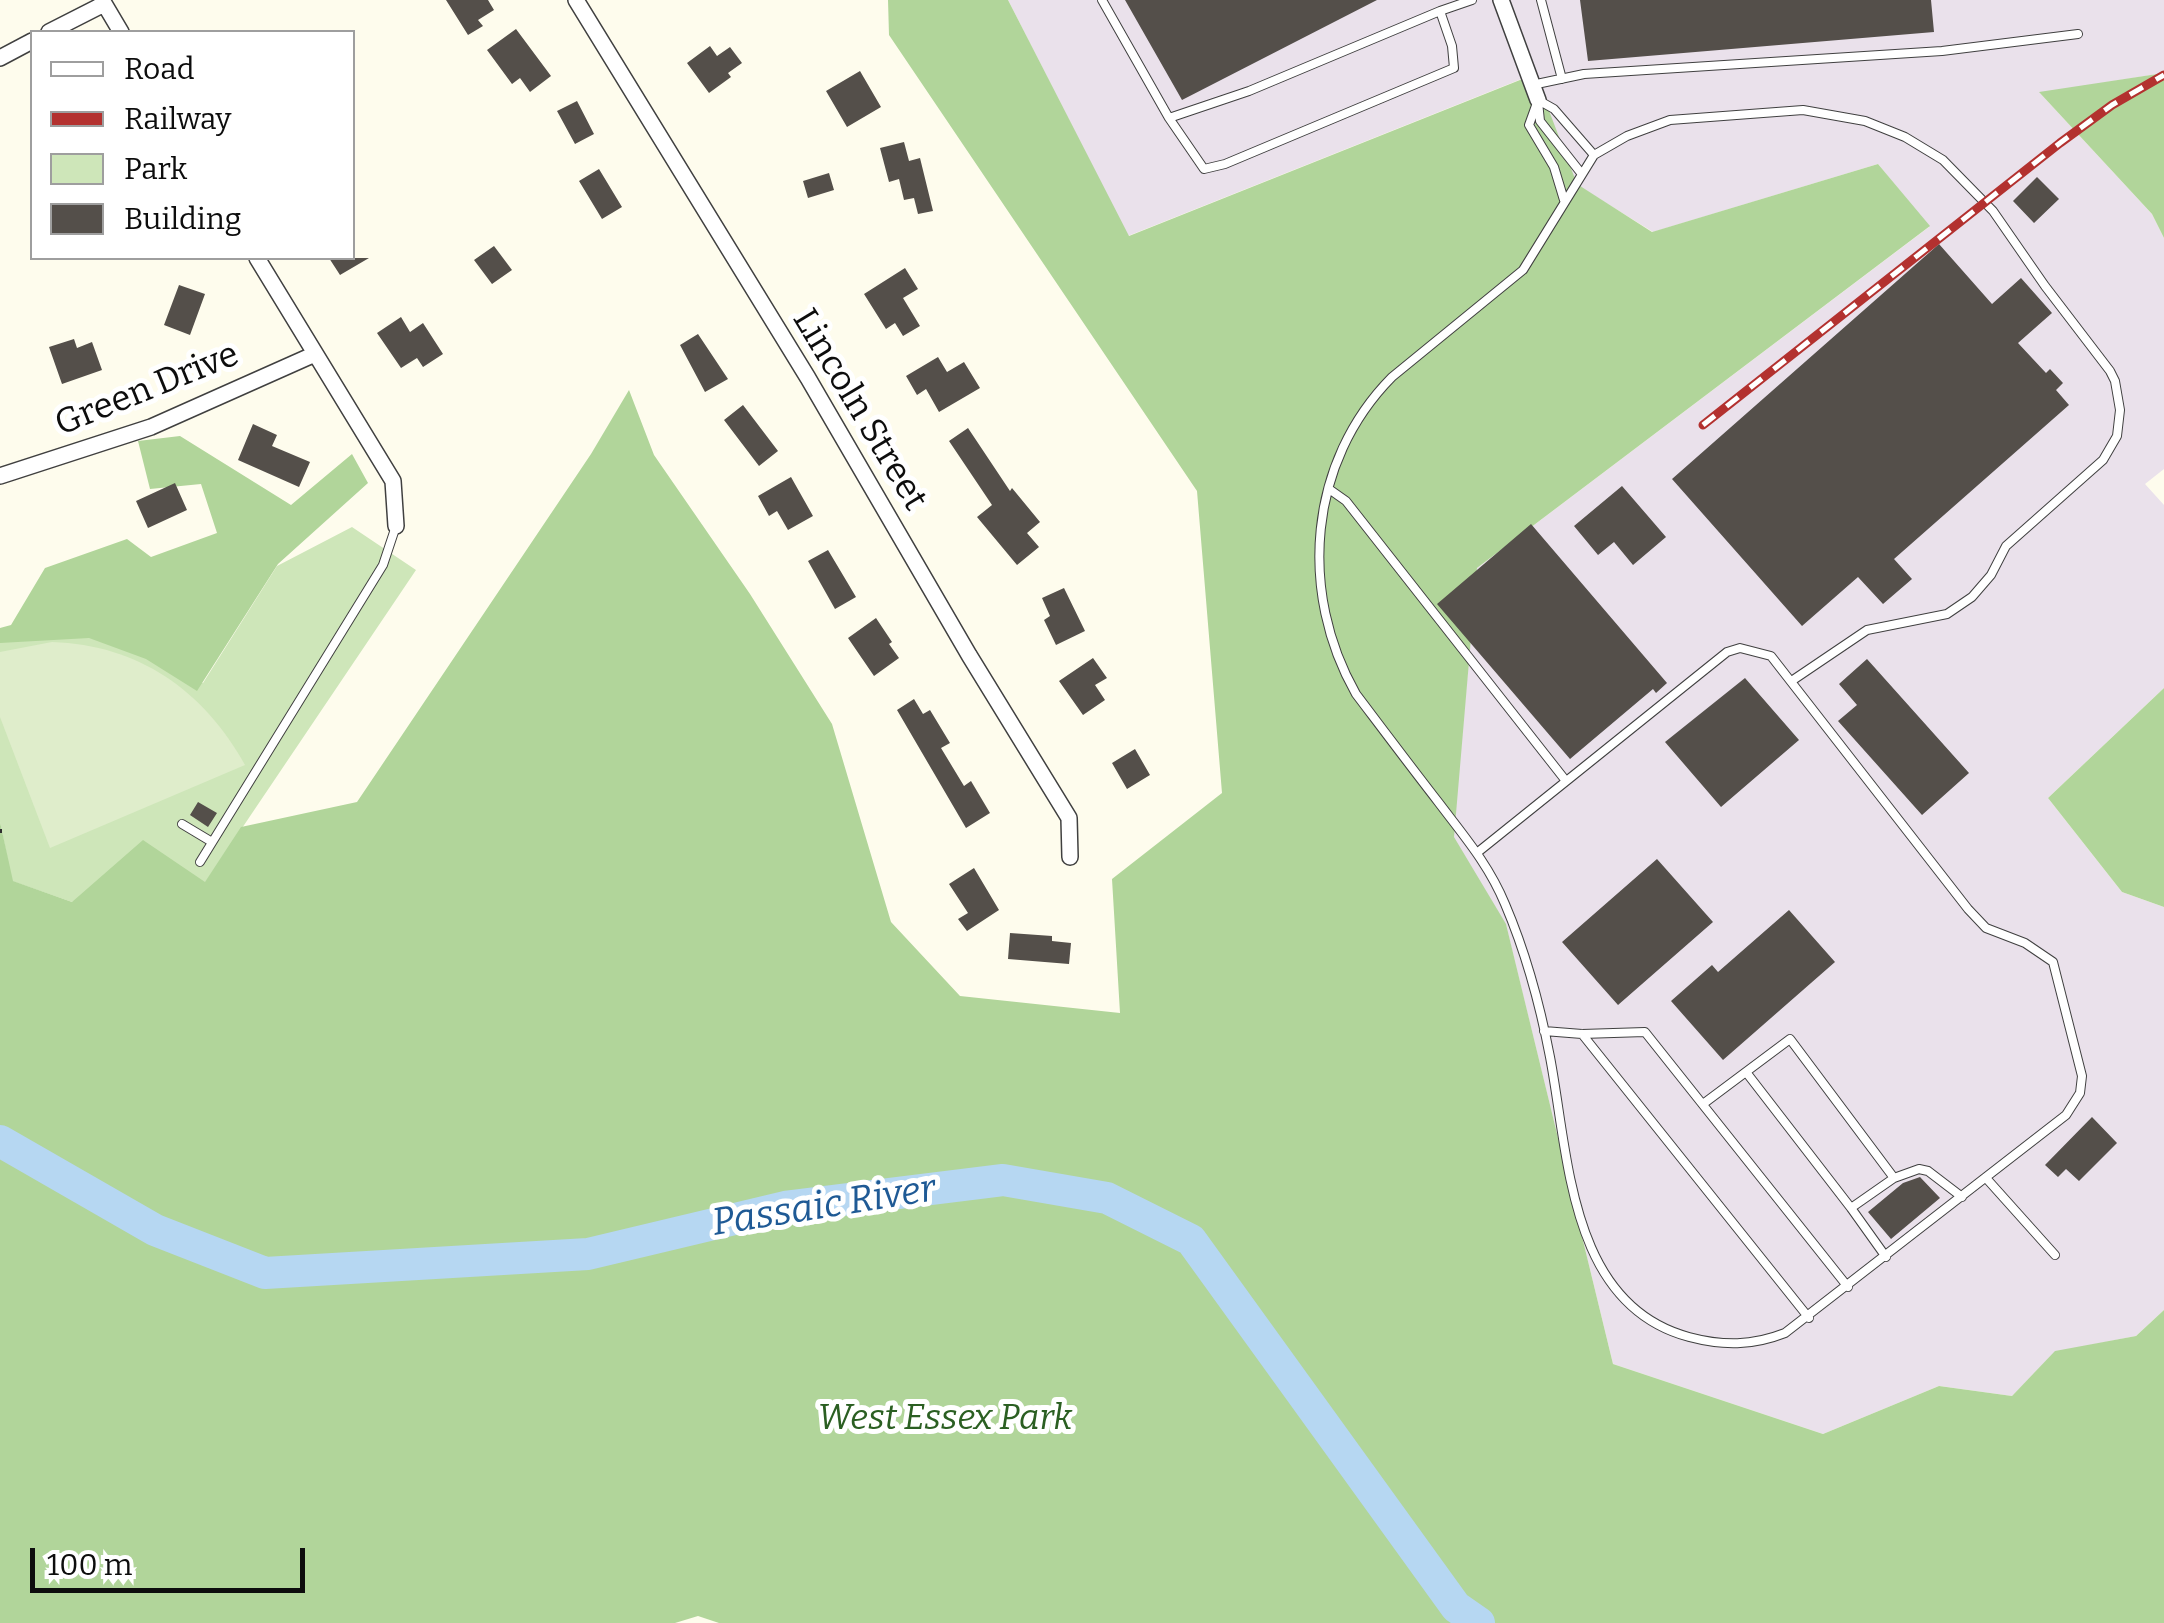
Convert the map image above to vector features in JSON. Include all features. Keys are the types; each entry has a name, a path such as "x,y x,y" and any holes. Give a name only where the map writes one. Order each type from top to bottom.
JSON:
{"street":[{"name":"Lincoln Street","path":"576,0 808,378 1069,818 1070,856"},
{"path":"1501,0 1535,93"},
{"path":"52,30 103,2 121,30"},
{"path":"0,58 30,42"},
{"path":"258,260 393,481 396,526"},
{"name":"Green Drive","path":"0,476 151,428 315,354"}],"lane":[{"path":"1102,0 1169,118 1204,169 1225,164 1454,68 1452,46 1440,11"},
{"path":"1169,118 1249,91 1472,0"},
{"path":"1541,0 1562,79"},
{"path":"1535,93 1562,79 1584,74 1942,51 2078,34"},
{"path":"1535,93 1594,154"},
{"path":"1535,93 1540,121 1581,173"},
{"path":"1535,93 1529,125 1554,168 1564,202"},
{"path":"1478,852 1727,652 1740,648 1771,656 1968,909 1986,928 2043,952 2053,962 2082,1076 2080,1093 2066,1115 1809,1318 1765,1341 1729,1344 1680,1334 1635,1312 1596,1259 1584,1232 1534,988 1506,906 1478,852 1345,675 1333,646 1320,591 1318,536 1329,489 1349,435 1376,393 1523,270 1594,154 1670,120 1803,110 1840,115 1905,137 1943,160 1993,210 2044,286 2116,380 2119,423 2112,449 2006,546 1972,597 1948,614 1867,630 1793,680"},
{"path":"1329,489 1346,501 1566,781"},
{"path":"200,862 382,565 396,526"},
{"path":"182,824 212,842"},
{"path":"1544,1032 1645,1032 1848,1287"},
{"path":"1582,1034 1809,1318"},
{"path":"1703,1104 1790,1040 1894,1178"},
{"path":"1746,1072 1886,1257"},
{"path":"1851,1208 1894,1178 1919,1169 1928,1171 1962,1197"},
{"path":"1986,1178 2055,1255"}],"shaded area":[{"path":"1008,0 2164,0 2164,73 2040,93 2152,214 2164,238 2164,469 2145,484 2164,505 2164,688 2048,798 2122,892 2164,907 2164,1310 2136,1336 2055,1352 2012,1396 1939,1386 1823,1434 1613,1364 1506,925 1453,837 1477,568 1929,227 1878,164 1653,232 1577,185 1534,74 1128,236"}],"green space":[{"name":"West Essex Park","path":"888,0 1008,0 1129,236 1535,74 1577,184 1652,232 1878,164 1930,226 1477,568 1454,837 1506,924 1613,1364 1823,1434 1939,1386 2012,1396 2055,1351 2136,1336 2164,1310 2164,1623 719,1623 698,1616 675,1623 0,1623 0,822 13,881 72,902 143,840 205,882 241,827 357,802 591,454 629,390 654,455 750,594 832,724 891,922 960,996 1120,1013 1112,879 1222,793 1197,491 889,35"},
{"path":"2164,73 2164,238 2152,214 2039,92"},
{"path":"180,436 291,505 352,454 368,483 278,564 197,691 146,659 89,638 0,643 0,628 11,625 45,568 127,539 151,557 217,533 201,484 150,489 138,441"},
{"path":"352,527 416,570 205,883 72,902 12,881 0,822 0,641 105,632 203,683 277,566"},
{"path":"52,642 113,652 165,676 209,715 245,765 50,848 0,717 0,652"},
{"path":"2164,688 2164,907 2122,892 2048,798"}],"building":[{"path":"446,0 488,0 494,10 478,20 483,26 468,35"},
{"path":"1125,0 1377,0 1182,100"},
{"path":"1580,0 1931,0 1934,32 1588,61"},
{"path":"516,29 551,76 530,92 520,78 512,84 487,50"},
{"path":"710,46 717,56 730,47 742,63 709,93 687,63"},
{"path":"860,71 881,107 847,127 826,91"},
{"path":"577,101 594,134 575,144 557,111"},
{"path":"904,142 909,161 920,158 933,211 918,214 914,198 904,200 899,179 889,182 880,148"},
{"path":"599,169 622,207 602,219 579,181"},
{"path":"829,173 834,190 808,198 803,181"},
{"path":"2037,177 2059,199 2034,223 2013,201"},
{"path":"1939,244 1992,304 2021,278 2052,313 2018,343 2046,373 2050,369 2063,383 2056,390 2069,405 1894,559 1912,579 1883,604 1858,577 1802,626 1672,479"},
{"path":"494,246 512,270 492,284 474,260"},
{"path":"369,258 340,275 330,260"},
{"path":"905,268 918,289 903,298 920,326 903,336 895,323 886,329 864,294"},
{"path":"179,285 205,294 190,335 164,325"},
{"path":"401,317 410,332 423,323 443,354 423,367 417,358 401,368 377,333"},
{"path":"698,334 728,379 705,392 680,345"},
{"path":"74,339 77,348 92,342 102,370 62,384 49,347"},
{"path":"938,357 947,372 964,362 980,388 939,412 926,389 917,395 906,376"},
{"path":"743,405 778,451 759,466 724,420"},
{"path":"253,424 277,435 272,446 310,462 299,487 238,460"},
{"path":"968,428 1010,491 1012,488 1040,522 1027,533 1039,547 1017,565 977,517 992,505 949,441"},
{"path":"791,477 813,516 788,530 777,511 769,516 758,496"},
{"path":"175,483 187,510 148,528 136,501"},
{"path":"1622,486 1666,537 1633,565 1614,542 1598,555 1574,526"},
{"path":"1531,524 1667,683 1656,693 1653,689 1570,759 1437,604"},
{"path":"828,550 856,597 835,609 808,561"},
{"path":"1064,588 1085,631 1056,645 1044,620 1050,616 1042,598"},
{"path":"876,618 899,658 874,676 848,638"},
{"path":"1093,658 1107,678 1095,685 1105,700 1083,715 1059,681"},
{"path":"1867,659 1969,773 1922,815 1838,721 1857,705 1839,684"},
{"path":"1745,678 1799,740 1721,807 1665,742"},
{"path":"914,699 923,714 930,710 950,743 941,748 964,786 971,781 990,813 966,828 897,710"},
{"path":"1135,749 1150,775 1127,789 1112,763"},
{"path":"198,802 217,813 208,827 190,815"},
{"path":"1657,859 1713,922 1618,1005 1562,942"},
{"path":"974,868 999,910 967,931 958,919 968,913 949,884"},
{"path":"1789,910 1835,962 1723,1060 1671,1001 1712,965 1718,972"},
{"path":"1010,933 1052,936 1052,941 1071,943 1069,964 1008,959"},
{"path":"2092,1117 2117,1143 2079,1181 2066,1169 2058,1177 2045,1165"},
{"path":"1920,1177 1940,1198 1891,1239 1868,1212 1903,1183"}],"waterway":[{"name":"Passaic River","path":"0,1141 155,1230 265,1273 588,1254 785,1207 1003,1180 1107,1198 1191,1240 1456,1607 1479,1623"}],"railway":[{"path":"1703,425 2060,143 2112,105 2164,75"}]}
